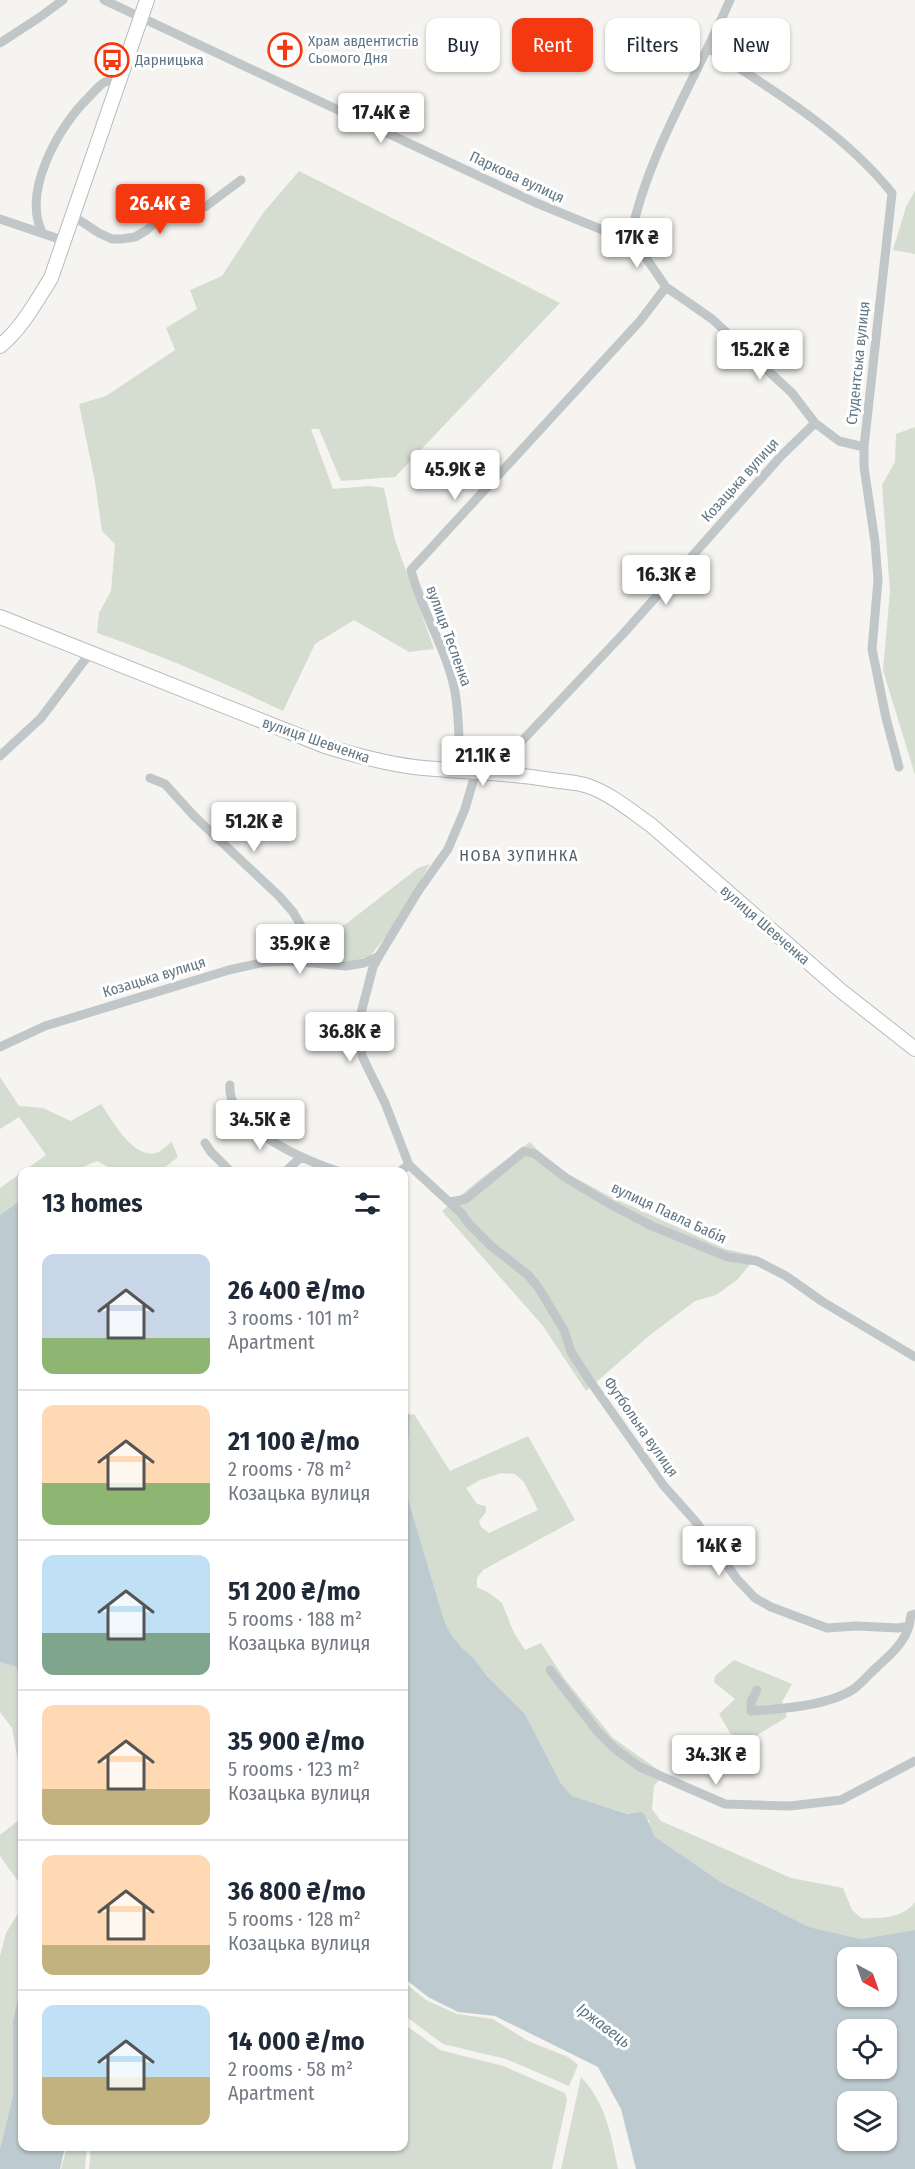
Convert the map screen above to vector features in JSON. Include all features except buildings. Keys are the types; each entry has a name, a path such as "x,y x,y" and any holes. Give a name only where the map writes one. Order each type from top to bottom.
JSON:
{"street":[{"path":"0,43 63,0"},
{"name":"Паркова вулиця","path":"104,0 534,202 615,235 631,236"},
{"path":"0,346 12,336 26,318 51,278 147,0"},
{"path":"730,0 637,205 631,236 666,287 712,319 792,393 815,423 839,441 864,447"},
{"name":"Студентська вулиця","path":"708,48 787,99 834,135 892,193 864,447 864,467 878,580 872,649 898,767"},
{"path":"42,232 37,222 36,200 43,171 55,142 76,110 104,82 119,80"},
{"path":"74,216 112,239 135,237 147,230 174,204 182,202 205,207 242,180"},
{"path":"0,219 65,241"},
{"name":"вулиця Тесленка","path":"461,770 459,722 454,686 416,591 411,570 640,321 666,287"},
{"name":"Козацька вулиця","path":"496,772 781,456 815,423"},
{"name":"вулиця Шевченка","path":"0,617 325,746 374,761 416,767 496,772 585,785 597,790 627,807 651,825 840,990 915,1049"},
{"path":"0,756 41,718 90,653"},
{"path":"406,1167 409,1165 385,1103 362,1056 360,1017 373,968 419,890 448,849 465,809 476,771"},
{"path":"150,778 165,784 194,816 279,896 293,912 322,963"},
{"name":"Козацька вулиця","path":"0,1047 45,1026 229,970 265,962 291,961 346,966 364,963 379,956"},
{"path":"230,1084 229,1095 239,1112 269,1140 301,1157 328,1167"},
{"path":"205,1143 226,1167"},
{"name":"вулиця Павла Бабія","path":"450,1202 465,1199 524,1151 535,1154 566,1178 652,1226 728,1257 757,1261 786,1276 823,1302 915,1357"},
{"path":"290,1167 301,1157"},
{"name":"Футбольна вулиця","path":"409,1165 450,1202 491,1246 528,1275 538,1287 564,1330 571,1352 590,1381 664,1486 696,1522 737,1579 755,1598 771,1607 827,1628 909,1626"},
{"path":"757,1690 751,1702 751,1711 800,1706 845,1693 855,1688 898,1647 905,1638 910,1615 915,1614"},
{"path":"909,1626 915,1635"},
{"path":"550,1670 598,1732 615,1749 640,1767 725,1804 790,1806 841,1800 915,1761"}],"shaded area":[{"path":"299,171 560,303 395,477 341,481 319,429 311,429 333,489 369,486 384,488 395,540 434,649 409,652 354,620 315,644 283,711 191,669 97,633 99,613 111,591 115,544 102,531 95,482 79,404 106,396 175,350 166,328 197,309 190,290 222,276 263,213"},
{"path":"915,191 915,254 893,250 906,207"},
{"path":"915,427 915,775 883,670 890,591 882,485 895,462 896,434"},
{"path":"430,864 395,925 370,956 341,964 309,958 274,956 346,924 418,868"},
{"path":"0,1077 19,1106 43,1108 71,1121 101,1104 124,1137 139,1150 156,1153 172,1142 178,1157 165,1167 108,1167 97,1161 83,1167 29,1167 46,1155 19,1117 0,1129"},
{"path":"530,1142 566,1173 611,1197 725,1249 757,1256 737,1280 716,1295 695,1301 650,1335 586,1391 543,1326 442,1211"},
{"path":"18,1175 18,1202 0,1215 0,1188"},
{"path":"414,1414 450,1471 528,1436 575,1520 483,1570 477,1578 477,1587 502,1603 514,1633 525,1650 541,1643 564,1678 613,1738 664,1774 654,1786 652,1809 661,1821 791,1878 843,1888 852,1910 861,1918 883,1918 898,1914 915,1902 915,1930 861,1939 809,1927 721,1883 655,1837 649,1820 572,1796 560,1782 525,1714 486,1675 474,1658 450,1633 444,1620 408,1499 410,1415","holes":["501,1473 515,1474 524,1482 538,1510 489,1533 481,1527 479,1521 486,1512 486,1506 477,1504 466,1488 480,1480"]},
{"path":"734,1660 792,1684 782,1702 787,1717 743,1744 730,1733 719,1714 735,1699 714,1682 715,1676"},
{"path":"0,1662 16,1667 18,1671 18,1760 12,1728 0,1712"},
{"path":"18,1821 18,1881 0,1856 0,1835"},
{"path":"18,1914 18,1998 13,2020 13,2095 0,2149 0,1956 6,1933"},
{"path":"408,1985 426,2000 457,2014 493,2019 528,2041 568,2057 578,2065 569,2086 506,2059 443,2044 408,2018"},
{"path":"408,2027 440,2050 503,2066 565,2093 567,2100 552,2169 89,2169 91,2151 408,2151"},
{"path":"581,2077 602,2109 610,2132 618,2169 561,2169"},
{"path":"66,2151 87,2151 85,2169 61,2169"}],"water":[{"path":"18,1202 18,1671 16,1667 0,1662 0,1215"},
{"path":"408,1413 410,1415 408,1454"},
{"name":"Іржавець","path":"408,1499 444,1620 450,1633 474,1658 486,1675 525,1714 560,1782 572,1796 628,1814 642,1812 655,1837 722,1883 809,1927 861,1939 915,1930 915,2169 636,2169 621,2109 598,2067 495,2016 458,2012 428,1997 408,1981"},
{"path":"18,1998 18,2151 64,2151 60,2169 0,2169 0,2149 13,2095 13,2020"}],"place":[{"name":"Храм авдентистів Сьомого Дня","path":"285,50"},
{"name":"Дарницька","path":"112,60"}],"district":[{"name":"НОВА ЗУПИНКА","path":"519,855"}]}
